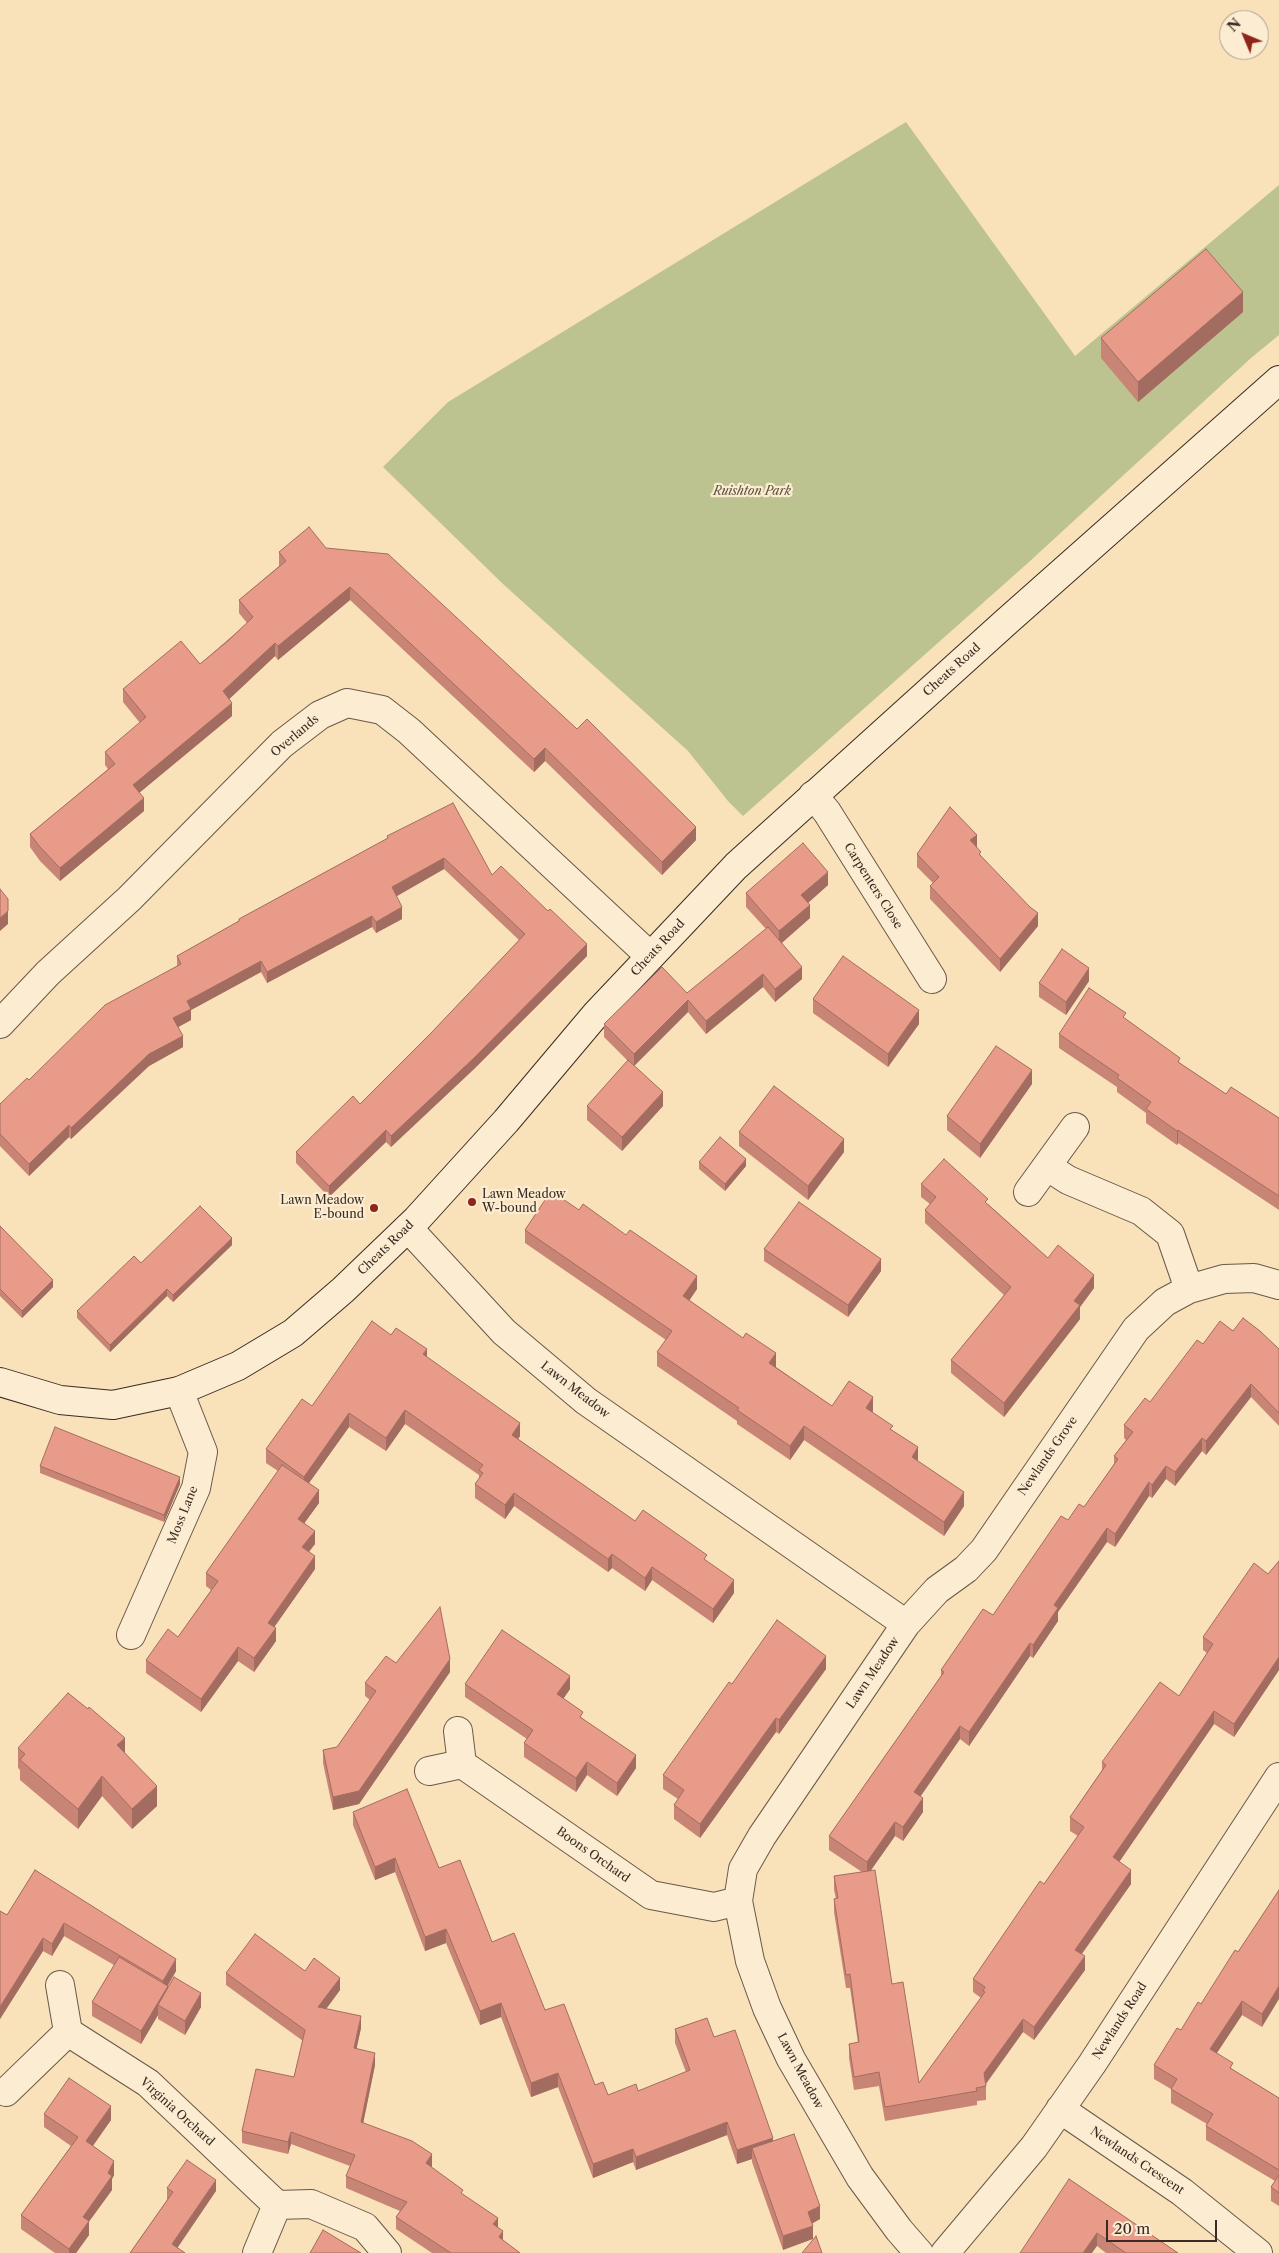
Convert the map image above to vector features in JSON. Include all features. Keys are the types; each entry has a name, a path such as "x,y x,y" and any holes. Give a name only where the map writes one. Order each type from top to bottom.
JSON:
{"street":[{"name":"Cheats Road","path":"0,1382 60,1400 113,1405 179,1391 238,1366 293,1333 343,1290 408,1228 506,1121 597,1013 736,866 813,795 1279,380"},
{"name":"Overlands","path":"0,1024 48,973 129,899 282,744 320,715 347,703 382,710 409,731 650,956"},
{"name":"Carpenters Close","path":"813,795 827,812 932,978"},
{"path":"1028,1192 1048,1167 1075,1126"},
{"path":"1048,1167 1068,1180 1141,1211 1170,1234 1189,1289"},
{"name":"Lawn Meadow","path":"408,1228 504,1332 586,1401 906,1624 762,1836 743,1869 738,1901 750,1961 767,2008 792,2059 860,2177 899,2230 920,2253"},
{"name":"Newlands Grove","path":"906,1624 937,1590 966,1569 984,1550 1136,1329 1165,1302 1189,1289 1224,1279 1254,1278 1279,1285"},
{"name":"Moss Lane","path":"131,1635 196,1488 203,1452 179,1391"},
{"path":"428,1770 462,1764 458,1731"},
{"name":"Boons Orchard","path":"462,1764 652,1895 714,1907 738,1901"},
{"name":"Newlands Road","path":"945,2253 1034,2147 1092,2064 1279,1777"},
{"path":"6,2092 68,2032 60,1985"},
{"name":"Virginia Orchard","path":"68,2032 148,2082 277,2205"},
{"name":"Newlands Crescent","path":"1060,2109 1182,2192 1258,2253"},
{"path":"257,2253 277,2205 311,2204 364,2227 387,2253"}],"green space":[{"name":"Ruishton Park","path":"906,122 1075,356 1279,185 1279,335 1251,358 1029,562 743,816 728,801 688,751 503,584 383,467 448,402"}],"building":[{"path":"1206,249 1243,292 1138,382 1101,338"},
{"path":"309,527 326,548 388,554 577,729 587,719 696,827 662,862 545,748 534,759 350,587 278,646 275,643 223,691 232,703 133,785 144,798 60,868 30,834 115,764 105,752 146,717 123,689 181,641 200,664 229,640 253,617 239,600 286,561 279,552"},
{"path":"453,803 492,875 501,866 548,911 550,909 587,944 474,1058 391,1136 386,1130 329,1186 296,1152 353,1096 360,1104 432,1032 525,934 444,858 392,887 402,907 376,922 372,916 267,972 261,961 187,1001 191,1009 173,1018 183,1036 149,1054 71,1128 69,1125 29,1164 0,1134 0,1104 27,1078 29,1080 105,1005 181,964 177,956 239,921 239,919 388,838 387,836"},
{"path":"950,807 977,835 970,840 981,852 979,854 1038,913 1000,959 930,886 939,877 917,854"},
{"path":"803,843 828,872 801,895 810,905 779,931 746,893"},
{"path":"0,889 8,899 8,911 0,918"},
{"path":"768,927 802,967 775,989 763,974 706,1021 688,1000 634,1054 604,1024 662,967 687,993"},
{"path":"1062,949 1089,968 1066,1002 1039,983"},
{"path":"843,956 919,1010 888,1054 813,999"},
{"path":"1089,988 1126,1013 1123,1017 1180,1058 1178,1062 1226,1094 1231,1087 1279,1118 1279,1196 1146,1109 1151,1102 1117,1078 1119,1075 1059,1034"},
{"path":"996,1046 1032,1070 980,1144 947,1116"},
{"path":"628,1060 663,1092 622,1137 587,1106"},
{"path":"774,1086 844,1139 808,1186 739,1132"},
{"path":"720,1137 746,1159 725,1184 699,1162"},
{"path":"944,1159 988,1199 985,1202 1048,1258 1058,1245 1094,1275 1074,1301 1080,1305 1004,1403 951,1360 1011,1287 925,1210 936,1197 921,1184"},
{"path":"551,1191 579,1210 583,1204 626,1235 630,1230 697,1276 683,1296 743,1338 746,1333 776,1353 769,1363 832,1406 849,1381 873,1397 866,1408 893,1426 890,1429 918,1447 912,1457 964,1492 944,1522 804,1426 790,1446 737,1410 739,1408 657,1352 672,1331 525,1230"},
{"path":"799,1202 881,1259 848,1305 764,1249"},
{"path":"200,1206 232,1238 173,1295 167,1289 110,1345 77,1311 134,1256 141,1263"},
{"path":"0,1226 53,1280 22,1311 0,1289"},
{"path":"1243,1318 1279,1349 1279,1413 1251,1384 1206,1441 1202,1438 1175,1472 1166,1466 1152,1485 1149,1482 1115,1534 1107,1528 1054,1605 1058,1608 1033,1645 1030,1643 969,1732 960,1726 914,1792 923,1798 903,1827 895,1822 867,1862 829,1836 944,1672 941,1670 983,1609 993,1615 1061,1516 1068,1520 1079,1504 1084,1507 1118,1459 1114,1456 1133,1432 1124,1425 1145,1398 1150,1402 1197,1340 1203,1344 1220,1321 1233,1331"},
{"path":"372,1321 391,1335 396,1328 427,1349 423,1354 520,1423 512,1435 635,1521 643,1510 707,1555 704,1559 734,1580 713,1609 652,1567 645,1578 612,1554 608,1559 514,1493 505,1505 475,1484 483,1473 479,1470 483,1465 405,1410 386,1438 349,1413 304,1477 266,1449 302,1399 312,1406"},
{"path":"55,1427 180,1477 164,1515 40,1466"},
{"path":"282,1465 319,1490 298,1519 315,1531 302,1547 315,1556 268,1623 276,1628 254,1658 238,1647 201,1699 146,1660 168,1629 178,1637 218,1581 206,1573"},
{"path":"1279,1561 1279,1657 1234,1724 1214,1711 1113,1857 1131,1870 1075,1950 1085,1956 1034,2027 1023,2019 984,2073 986,2086 976,2088 977,2091 885,2107 879,2072 854,2077 849,2044 859,2042 850,1974 846,1975 834,1899 838,1898 834,1876 875,1870 892,1984 903,1982 919,2083 985,1992 983,1991 985,1987 973,1979 1040,1881 1044,1884 1084,1827 1070,1817 1106,1765 1102,1762 1160,1682 1179,1696 1213,1644 1203,1637 1254,1563 1268,1574"},
{"path":"440,1607 450,1659 359,1791 333,1797 323,1750 337,1747 376,1691 365,1683 386,1656 396,1663"},
{"path":"777,1620 826,1656 779,1720 776,1718 700,1824 674,1805 684,1790 663,1775 729,1682 732,1684"},
{"path":"502,1630 570,1676 557,1694 583,1712 580,1717 636,1755 617,1783 587,1762 576,1778 524,1743 533,1730 465,1684"},
{"path":"68,1693 88,1709 89,1707 125,1738 117,1745 157,1786 132,1809 102,1776 78,1809 20,1760 25,1754 18,1748"},
{"path":"407,1789 439,1868 460,1860 492,1942 514,1933 545,2010 564,2004 595,2085 603,2082 608,2095 636,2084 638,2091 690,2070 675,2029 707,2018 714,2037 735,2030 773,2138 737,2150 727,2122 636,2157 633,2149 593,2164 558,2073 531,2083 501,2003 480,2011 446,1929 425,1937 395,1858 375,1867 353,1812"},
{"path":"35,1870 176,1959 163,1981 64,1923 52,1944 43,1938 0,2007 0,1911 7,1915"},
{"path":"1279,1890 1279,1986 1262,2014 1242,2001 1210,2049 1233,2063 1230,2068 1279,2098 1279,2170 1206,2126 1213,2114 1171,2089 1177,2079 1154,2065 1177,2028 1181,2030 1198,2002 1201,2004 1235,1950 1238,1952"},
{"path":"255,1934 305,1971 314,1958 340,1978 318,2007 361,2016 354,2048 375,2053 361,2122 412,2141 432,2154 426,2163 463,2190 461,2193 498,2218 493,2224 503,2231 499,2237 520,2253 451,2253 396,2217 407,2202 346,2176 355,2155 291,2132 288,2142 242,2131 256,2069 294,2077 305,2030 226,1973"},
{"path":"119,1957 168,1986 141,2031 92,2002"},
{"path":"174,1977 201,1993 185,2021 158,2005"},
{"path":"69,2078 111,2106 86,2141 114,2161 108,2173 112,2176 83,2217 89,2221 69,2249 21,2215 78,2137 44,2114"},
{"path":"794,2134 820,2206 808,2212 813,2226 783,2236 752,2148"},
{"path":"187,2160 216,2180 172,2244 185,2253 130,2253 173,2192 167,2188"},
{"path":"1279,2175 1279,2193 1271,2187"},
{"path":"1069,2179 1178,2253 1126,2253 1097,2233 1083,2253 1020,2253"},
{"path":"323,2230 361,2253 310,2253"},
{"path":"816,2236 822,2253 802,2253"}],"place":[{"name":"Lawn Meadow W-bound","path":"472,1202"},
{"name":"Lawn Meadow E-bound","path":"374,1208"}]}
